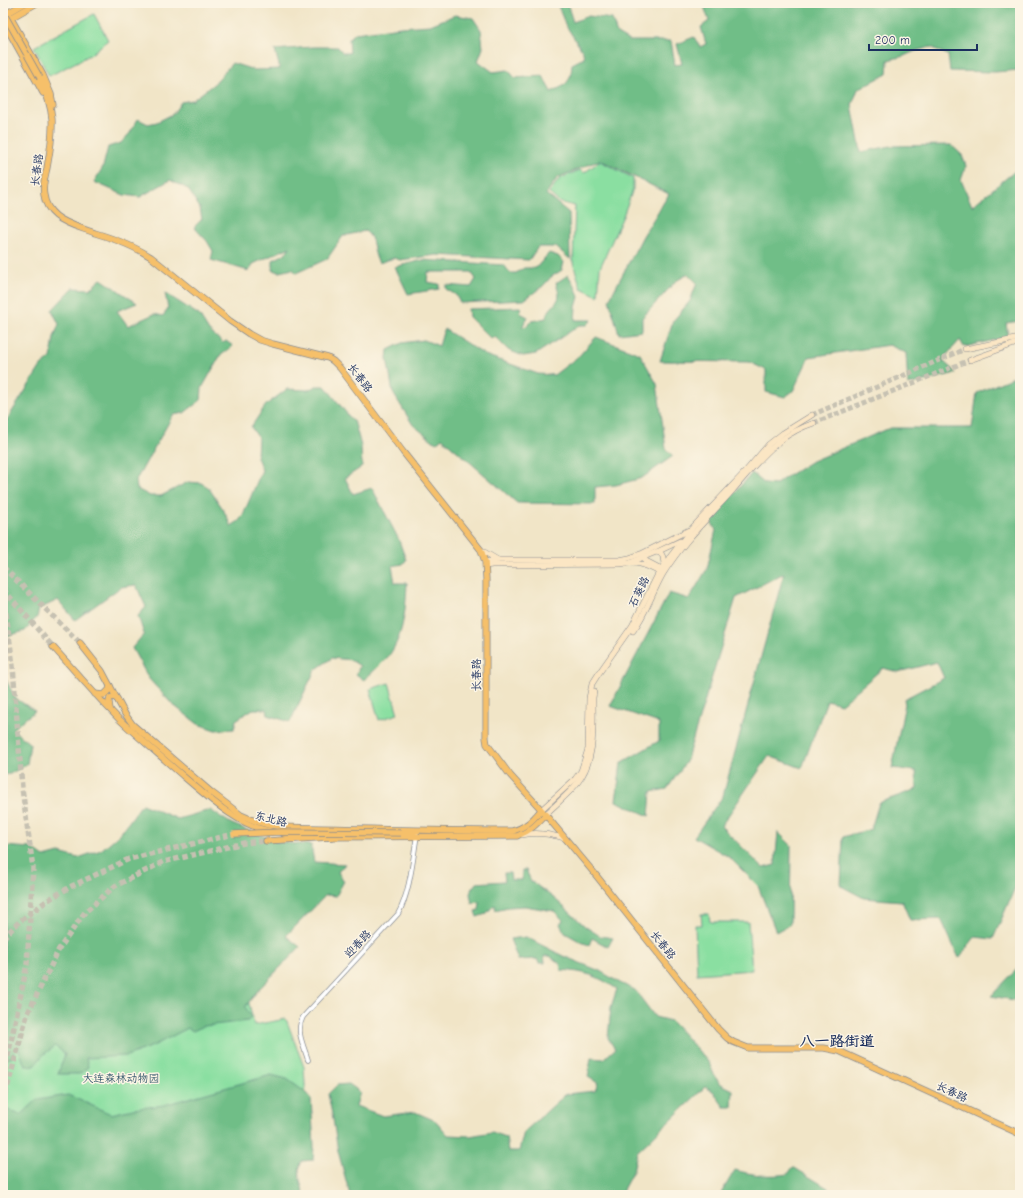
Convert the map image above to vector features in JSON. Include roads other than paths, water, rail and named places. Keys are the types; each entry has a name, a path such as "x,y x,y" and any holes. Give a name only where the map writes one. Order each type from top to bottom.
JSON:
{"main road":[{"path":"3,21 6,14 25,3"},
{"path":"6,14 37,3"},
{"name":"长春路","path":"3,4 6,14 40,78 50,106 52,120 51,141 44,195 46,202 53,213 63,220 125,243 146,254 230,321 260,340 321,356 333,361 481,550 485,564 486,579 487,744 510,775 543,812 615,899 726,1038 739,1045 752,1048 824,1048 839,1051 1020,1134"},
{"name":"长春路","path":"6,14 44,75 51,94 55,122 51,141"},
{"name":"长春路","path":"3,21 44,96 48,113 49,135 51,141"},
{"path":"965,349 1020,338"},
{"path":"970,360 1020,342"},
{"name":"石葵路","path":"543,812 576,779 581,771 588,749 589,698 592,684 632,626 663,570 683,540 693,526 745,472 769,444 783,433 812,415"},
{"name":"石葵路","path":"663,570 684,544 772,448 804,426 814,423"},
{"path":"485,564 499,560 619,560 643,553 685,532 693,526"},
{"path":"630,563 683,540 694,533"},
{"path":"481,550 499,560"},
{"path":"656,552 661,553 663,557 663,570"},
{"path":"645,557 644,558 646,561 663,570"},
{"path":"485,564 630,563 644,564 663,570"},
{"path":"486,579 492,565"},
{"name":"东北路","path":"80,643 102,671 125,714 133,725 211,792 241,814 255,821 282,827 512,831 521,829 543,812"},
{"name":"东北路","path":"53,647 95,694 136,735 208,797 233,816 254,827 272,832 294,835 332,837 517,836 527,832 538,823 543,812"},
{"path":"95,694 104,695 109,690 110,686"},
{"path":"110,709 110,698 114,697 117,699"},
{"path":"234,834 282,832 401,833 417,830"},
{"path":"517,836 533,833 550,834 564,838"},
{"path":"266,841 332,837"}],"street":[{"name":"迎春路","path":"308,1060 299,1030 300,1021 302,1017 394,919 401,909 407,887 417,830"}],"tunnel":[{"path":"812,415 965,349"},
{"path":"814,423 970,360"},
{"path":"3,567 80,643"},
{"path":"3,589 53,647"},
{"path":"3,605 6,613 13,666 22,788 33,868 27,965 3,1079"},
{"path":"3,938 20,921 48,900 72,886 129,859 234,834"},
{"path":"3,1103 27,1015 59,949 85,912 115,886 163,862 244,843 266,841"}],"district":[{"name":"八一路街道","path":"837,1041"}],"park label":[{"name":"大连森林动物园","path":"121,1078"}]}
